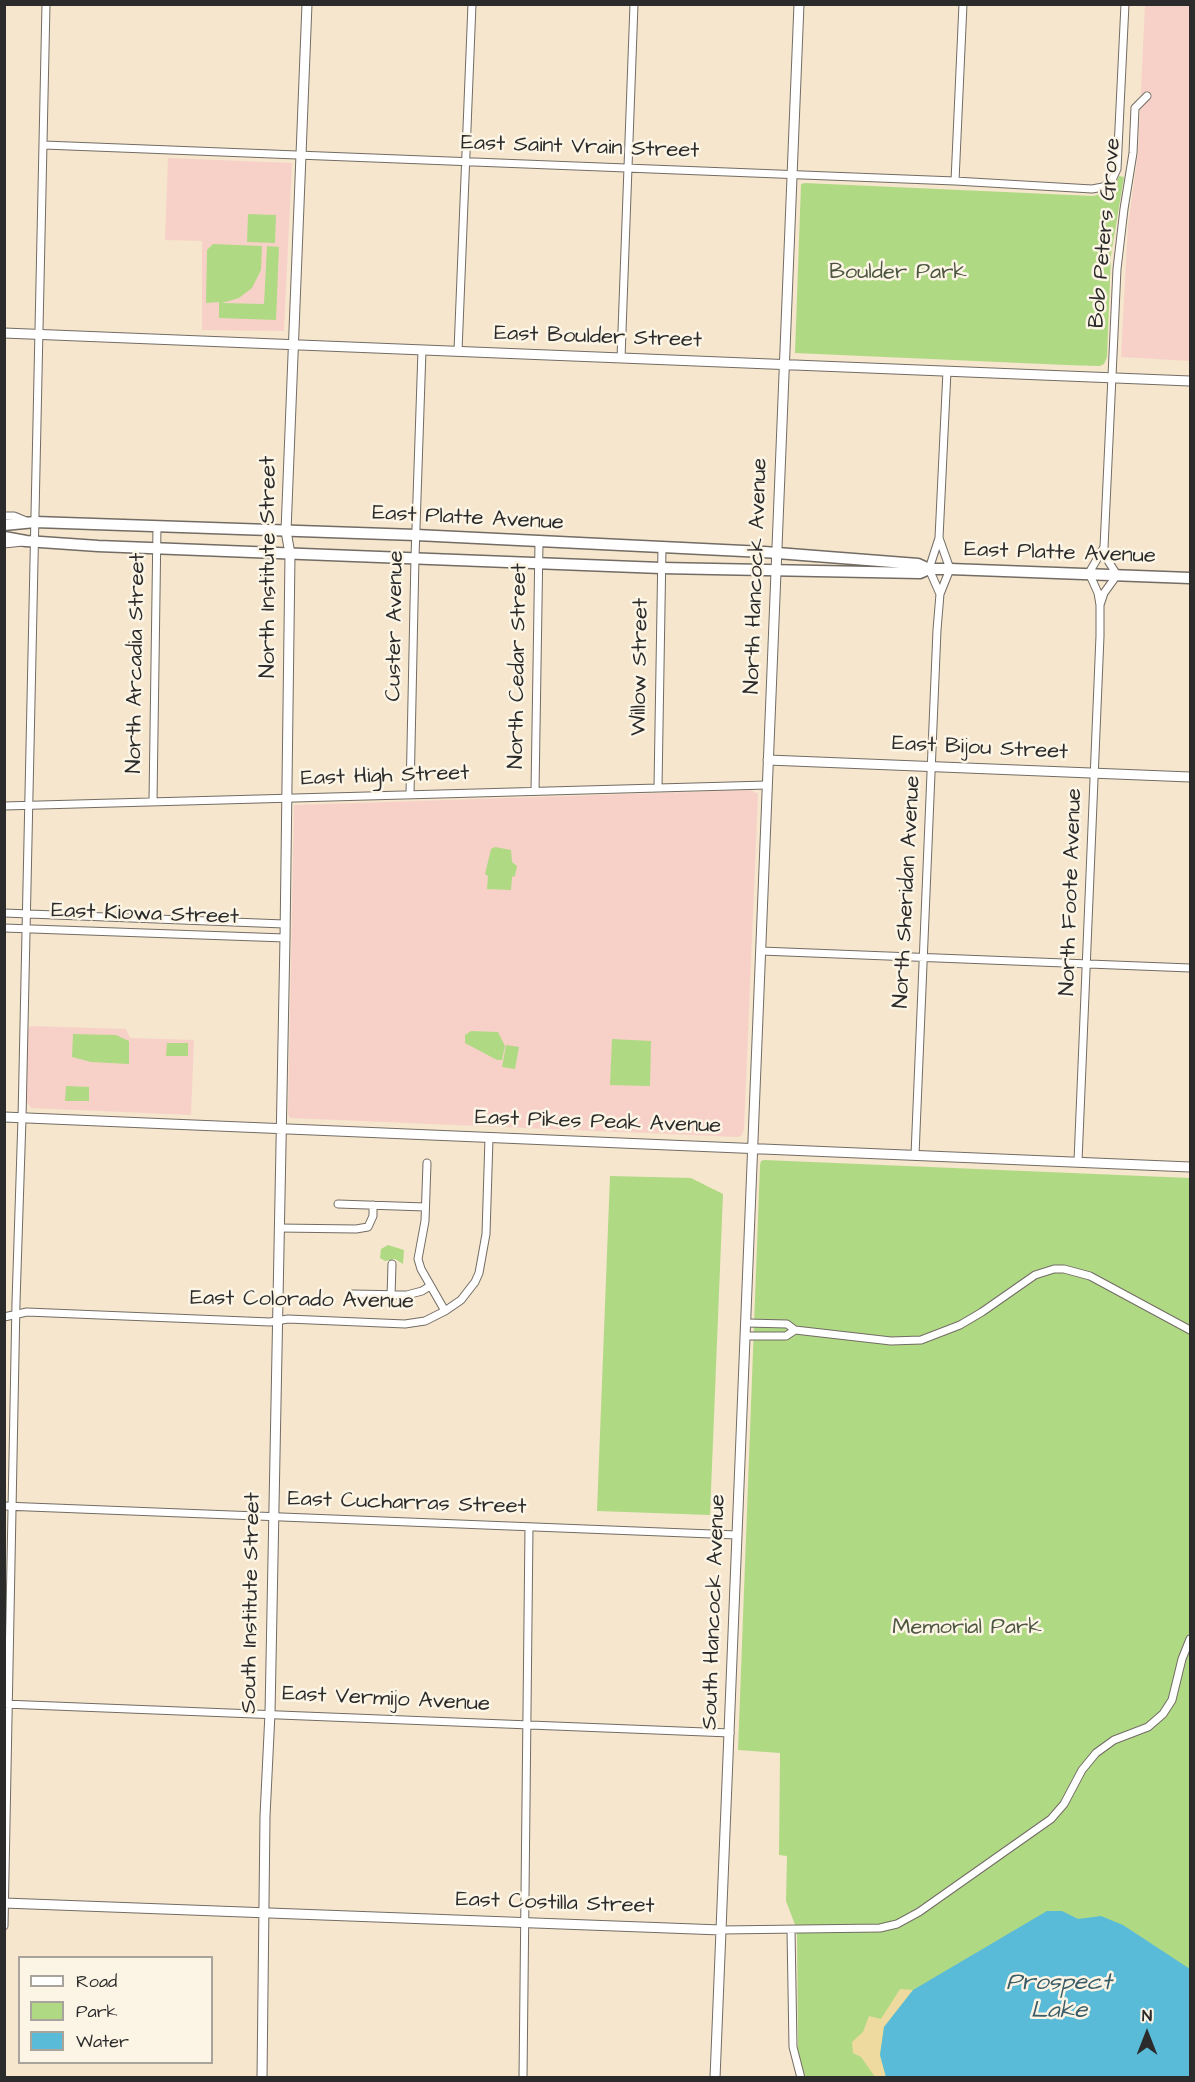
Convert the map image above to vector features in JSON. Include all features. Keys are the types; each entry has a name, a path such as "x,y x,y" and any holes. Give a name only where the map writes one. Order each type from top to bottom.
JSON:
{"main road":[{"name":"East Platte Avenue","path":"4,525 32,522 416,535 778,552 918,564 929,569 1191,578"},
{"name":"East Platte Avenue","path":"4,537 31,542 156,548 661,568 920,573 929,569"}],"street":[{"path":"4,1926 7,1704 27,914 31,542 39,335 46,4"},
{"name":"North Institute Street","path":"281,1130 290,554 286,531 308,4"},
{"path":"458,351 472,4"},
{"path":"621,358 634,4"},
{"name":"North Hancock Avenue","path":"752,1149 778,571 783,365 799,4"},
{"path":"955,181 963,4"},
{"name":"East Saint Vrain Street","path":"44,145 792,174 1092,189 1103,187 1112,180 1116,168 1125,4"},
{"name":"Bob Peters Grove","path":"1112,378 1117,269 1133,153 1134,116 1135,108 1147,96"},
{"name":"East Boulder Street","path":"4,333 1191,381"},
{"name":"Custer Avenue","path":"410,794 422,350"},
{"path":"929,569 939,538 947,371"},
{"path":"1100,605 1104,593 1117,575 1107,559 1104,547 1112,378"},
{"path":"4,516 14,516 32,522"},
{"name":"North Arcadia Street","path":"153,801 157,526"},
{"path":"939,538 950,570"},
{"path":"4,544 31,542"},
{"name":"North Cedar Street","path":"535,791 539,542"},
{"name":"Willow Street","path":"658,787 662,547"},
{"path":"1089,573 1104,547"},
{"name":"North Sheridan Avenue","path":"929,569 940,594"},
{"name":"North Sheridan Avenue","path":"915,1155 940,594 950,570"},
{"name":"North Foote Avenue","path":"1078,1161 1100,605 1098,593 1089,573"},
{"name":"East Bijou Street","path":"768,760 1191,777"},
{"name":"East High Street","path":"4,806 768,785"},
{"name":"East Kiowa Street","path":"4,913 284,924"},
{"name":"East Kiowa Street","path":"4,928 285,938"},
{"path":"760,951 1191,968"},
{"name":"East Pikes Peak Avenue","path":"4,1117 1191,1167"},
{"name":"South Institute Street","path":"262,2078 265,1816 270,1713 281,1130"},
{"name":"East Colorado Avenue","path":"4,1317 27,1312 270,1322 288,1319 405,1324 425,1320 445,1311 461,1300 475,1282 482,1262 487,1224 489,1138"},
{"name":"South Hancock Avenue","path":"715,2078 747,1323 752,1149"},
{"path":"427,1163 425,1221 418,1259 420,1269 445,1311"},
{"path":"338,1204 425,1207"},
{"path":"279,1228 368,1227 373,1216 373,1205"},
{"path":"391,1296 392,1264"},
{"path":"747,1323 787,1324 795,1330 891,1341 921,1340 960,1325 1035,1275 1054,1269 1064,1269 1090,1276 1191,1330"},
{"path":"352,1294 391,1296 416,1293 430,1286"},
{"path":"746,1336 786,1336 795,1330"},
{"name":"East Cucharras Street","path":"4,1506 737,1535"},
{"path":"523,2078 529,1527"},
{"name":"East Costilla Street","path":"5,1903 721,1930 880,1928 903,1922 1042,1826 1064,1804 1082,1770 1095,1753 1114,1740 1148,1727 1164,1714 1172,1700 1182,1659 1191,1639"},
{"name":"East Vermijo Avenue","path":"7,1704 730,1733"},
{"path":"791,1930 793,2047 801,2078"}],"shaded area":[{"path":"1145,5 1190,5 1190,361 1121,357 1128,225 1138,153"},
{"path":"168,158 292,163 284,331 202,330 202,241 165,240"},
{"path":"751,790 758,794 742,1135 738,1137 290,1118 288,1114 294,805"},
{"path":"31,1026 126,1029 130,1038 194,1040 191,1115 31,1108 26,1101 28,1029"}],"green space":[{"name":"Boulder Park","path":"1119,176 1124,177 1111,255 1107,357 1104,364 1100,366 1066,365 795,353 801,184 1093,196 1104,193 1115,185"},
{"path":"248,214 276,215 275,243 247,242"},
{"path":"213,244 262,246 261,270 252,288 239,298 222,303 264,304 267,246 279,247 276,320 219,318 219,302 206,303 207,250"},
{"path":"495,847 511,850 512,862 517,866 515,876 512,877 511,890 487,889 488,876 485,874 491,849"},
{"path":"471,1031 498,1032 505,1046 502,1060 497,1060 465,1043 465,1035"},
{"path":"73,1034 116,1035 129,1041 129,1064 91,1062 72,1057"},
{"path":"612,1039 651,1041 650,1086 610,1085"},
{"path":"167,1043 188,1043 188,1056 166,1056"},
{"path":"506,1045 519,1047 515,1069 502,1067"},
{"path":"66,1086 89,1087 89,1101 65,1101"},
{"name":"Memorial Park","path":"764,1160 1190,1178 1190,2077 806,2077 803,2071 798,2050 797,1930 786,1901 787,1856 779,1855 780,1753 738,1750 760,1165"},
{"path":"610,1176 691,1178 723,1194 710,1515 597,1511"},
{"path":"388,1245 404,1250 403,1264 395,1259 385,1261 380,1258 381,1249"}],"sand":[{"path":"900,1989 913,1990 884,2027 880,2055 886,2077 875,2077 861,2057 853,2053 852,2042 863,2032 869,2016 881,2019"}],"water":[{"name":"Prospect Lake","path":"1047,1911 1062,1911 1078,1919 1101,1916 1123,1925 1190,1969 1190,2077 886,2077 880,2055 884,2027 913,1990"}]}
